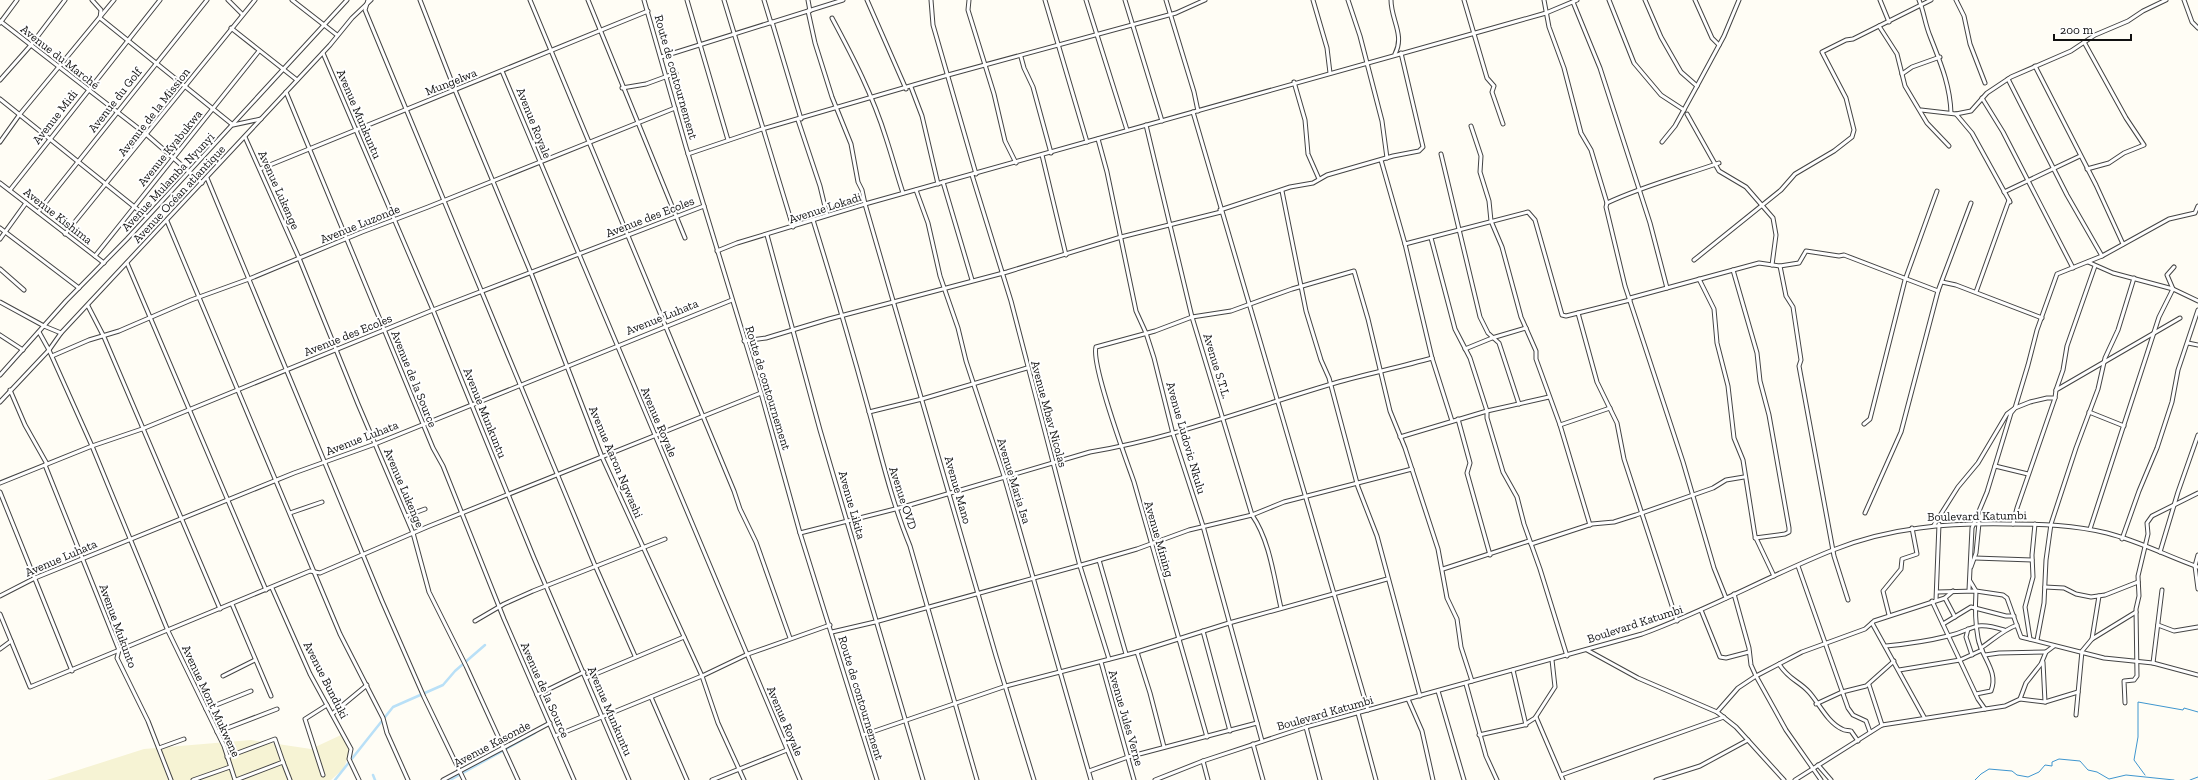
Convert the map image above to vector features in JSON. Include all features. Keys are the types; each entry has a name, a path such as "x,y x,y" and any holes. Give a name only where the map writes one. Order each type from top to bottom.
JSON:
{"street":[{"path":"0,22 17,0"},
{"path":"0,80 31,45 65,0"},
{"path":"92,0 101,10 100,18"},
{"path":"0,142 20,115 114,0"},
{"name":"Avenue Midi","path":"10,190 160,0"},
{"name":"Avenue du Golf","path":"38,212 77,161 207,0"},
{"path":"228,0 242,14"},
{"name":"Avenue de la Mission","path":"65,234 186,88 230,28 255,0"},
{"path":"292,0 324,24 337,36"},
{"name":"Avenue Mulamba Nyunyi","path":"0,375 78,288 147,218 347,0"},
{"path":"368,0 365,6 406,110 635,656"},
{"name":"Avenue Océan atlantique","path":"0,402 49,350 62,333 323,53 352,18 371,0"},
{"name":"Avenue Aaron Ngwashi","path":"420,0 455,90 531,273 602,456 702,676 718,723 744,780"},
{"path":"530,0 627,236 666,325 734,491 740,510 756,542 790,638"},
{"path":"588,0 622,88 685,238"},
{"name":"Route de contournement","path":"644,0 674,108 761,393 800,533 830,625 877,780"},
{"path":"687,0 728,140"},
{"path":"724,0 793,227"},
{"path":"764,0 772,22 827,215"},
{"name":"Avenue Mano","path":"808,0 815,43 851,144 858,182 862,190 864,204 1034,780"},
{"path":"661,57 843,0"},
{"path":"868,0 906,89"},
{"name":"Avenue Mbav Nicolas","path":"930,0 933,25 1054,462 1080,566 1110,659"},
{"path":"969,0 968,10 1005,140 1016,163"},
{"path":"1046,0 1087,142"},
{"path":"1086,0 1127,130"},
{"path":"1125,0 1162,121"},
{"path":"1166,0 1194,92 1198,111"},
{"path":"688,154 762,129 906,89 948,75 985,67 1170,14 1204,0"},
{"path":"1313,0 1327,48 1330,73"},
{"path":"1348,0 1360,36 1385,134 1384,144 1387,158"},
{"path":"1391,0 1392,10 1400,38 1395,54"},
{"path":"1464,0 1475,33 1487,78 1494,86 1492,92 1503,124"},
{"path":"1544,0 1546,12 1569,84 1581,133 1591,150 1607,203 1606,207 1625,286 1714,568 1726,598"},
{"path":"1609,0 1634,63 1661,95 1684,110"},
{"path":"1645,0 1661,37 1681,72 1697,86"},
{"path":"1695,0 1712,38 1719,45"},
{"path":"1662,142 1684,110 1719,45 1739,0"},
{"path":"1880,0 1889,22"},
{"path":"1919,0 1930,36 1940,57 1950,95 1950,113"},
{"path":"1694,260 1785,187 1795,174 1834,151 1852,137 1854,130 1846,98 1822,52 1889,22 1931,0"},
{"path":"1956,0 1966,21 1970,44 1985,83"},
{"path":"1921,110 1956,114 1970,111 1982,98 2008,79 2071,51 2095,34 2128,21 2143,11 2166,0"},
{"path":"2184,0 2192,22 2198,28"},
{"path":"1575,1 1600,68 1640,190 1667,288"},
{"name":"Avenue Lokadi","path":"717,251 864,204 1016,163 1294,82 1475,33 1546,12 1575,1"},
{"name":"Mungelwa","path":"260,169 551,52 600,29 648,11"},
{"path":"100,18 232,125 262,119"},
{"path":"832,18 854,59 887,138 903,194"},
{"name":"Avenue du Marché","path":"0,22 60,66 117,113 147,135 202,183"},
{"path":"1879,26 1897,54 1905,86 1921,110 1927,123 1949,146"},
{"path":"230,28 297,80"},
{"path":"2084,42 2126,118 2144,145 2124,153 2109,163 2087,169"},
{"name":"Avenue Kyabukwa","path":"95,256 259,51"},
{"name":"Avenue Munkuntu","path":"323,53 433,310 546,586 629,780"},
{"path":"744,341 766,338 1066,255 1121,237 1221,211 1290,187 1313,183 1327,175 1387,158 1419,151 1423,147 1401,53"},
{"path":"1021,57 1024,68 1033,86 1051,153"},
{"path":"1902,74 1912,67 1940,57"},
{"path":"2035,66 2119,232 2123,244"},
{"name":"Avenue Royale","path":"502,71 616,346 748,654 800,780"},
{"path":"622,88 646,84 676,73"},
{"path":"2008,79 2053,169 2102,256"},
{"path":"1294,82 1305,120 1308,154 1319,179"},
{"path":"912,87 922,116 938,184"},
{"name":"Avenue de la Source","path":"286,92 423,424 462,514 499,607 574,780"},
{"path":"1982,98 2028,181 2073,268"},
{"path":"0,99 147,218"},
{"name":"Avenue Luzonde","path":"52,356 89,340 104,337 674,108"},
{"path":"1193,112 1368,710"},
{"path":"1687,114 1719,171 1746,187 1772,218 1776,235 1772,265"},
{"path":"1956,114 1972,133 2009,201 1976,292"},
{"name":"Avenue S.T.L.","path":"1146,126 1192,317 1252,515 1259,525 1264,539 1281,608"},
{"path":"1471,126 1481,156 1480,172 1488,201 1491,221 1502,247 1521,317 1536,351 1536,359 1560,425 1590,525"},
{"name":"Avenue Lukenge","path":"245,137 299,258 375,444 414,533 429,592 466,666 518,780"},
{"name":"Avenue Ludovic Nkulu","path":"1098,139 1121,237 1136,311 1146,333 1173,434 1203,526 1262,741"},
{"path":"1441,154 1458,231 1480,317 1492,338 1499,343 1519,404"},
{"path":"1042,155 1066,255"},
{"path":"2004,192 2080,156"},
{"path":"1381,160 1405,244 1432,358 1452,421"},
{"path":"1607,203 1719,163"},
{"path":"207,178 424,697 461,771 464,780"},
{"path":"943,182 972,280"},
{"name":"Avenue Kishima","path":"0,183 104,263"},
{"name":"Avenue Maria Isa","path":"916,190 928,223 945,289 1004,476 1091,780"},
{"path":"1282,191 1290,224 1292,249 1302,286 1306,311 1331,385 1357,482 1377,536 1387,579 1420,696"},
{"path":"1864,424 1870,419 1905,278 1937,191"},
{"path":"0,239 26,203"},
{"path":"1865,513 1901,432 1938,291 1971,203"},
{"name":"Avenue des Ecoles","path":"0,483 92,446 142,429 433,310 704,206"},
{"path":"1969,590 1971,536 1973,524 1995,466 2042,318 2058,274 2102,256 2169,219 2196,213 2198,206"},
{"path":"1405,244 1458,231 1523,212 1528,212 1532,214 1560,312 1562,315 1566,316 1759,263 1780,266 1799,263 1806,251 1839,256 1844,254 1938,291"},
{"path":"167,220 340,634 367,685 408,780"},
{"name":"Avenue OVD","path":"813,220 842,316 887,480 898,509 899,519 910,546 926,607 977,780"},
{"path":"0,228 78,288"},
{"name":"Avenue Likita","path":"767,234 808,388 875,622 923,780"},
{"path":"1431,238 1455,329 1473,365 1488,411 1487,418 1501,466 1517,497 1530,543 1567,656"},
{"path":"2088,262 2113,273 2173,289 2198,301"},
{"path":"127,263 266,590"},
{"path":"1780,266 1786,296 1793,307 1801,360 1799,366 1833,550 1848,600"},
{"path":"2013,524 2028,474 2055,398 2067,346 2095,266"},
{"path":"2090,530 2101,489 2124,426 2155,332 2173,289 2167,275 2174,267"},
{"path":"0,269 24,290"},
{"path":"1734,270 1757,353 1760,381 1769,415 1789,528 1789,532 1785,534 1755,538"},
{"path":"1146,333 1192,317 1231,311 1249,303 1354,271 1390,411 1412,469 1443,568 1448,598 1457,619 1461,648 1472,681"},
{"path":"2037,640 2045,586 2046,560 2051,524 2098,389 2104,362 2118,330 2134,278"},
{"path":"1699,279 1714,309 1717,343 1728,386 1734,438 1743,460 1744,477 1755,538 1774,576"},
{"path":"1942,282 1976,292 2042,318"},
{"name":"Avenue Luhata","path":"0,596 35,578 132,538 228,501 276,480 375,444 471,404 521,386 666,325 732,300"},
{"path":"0,302 44,326 62,333"},
{"path":"88,306 104,337 220,609"},
{"path":"2122,539 2139,491 2157,448 2198,310"},
{"path":"1578,313 1597,382 1617,423 1627,469 1643,512 1678,621"},
{"path":"2056,390 2180,318"},
{"path":"1465,349 1492,338 1526,328"},
{"name":"Avenue Mont Mukwene","path":"39,332 52,356 92,446 132,538 168,631 217,732 236,780"},
{"name":"Avenue Mining","path":"1146,333 1096,347 1095,355 1120,447 1134,482 1207,737"},
{"path":"0,336 23,350"},
{"path":"2188,343 2198,345"},
{"path":"800,533 898,509 1004,476 1090,452 1120,447 1173,434 1331,385 1432,358"},
{"path":"869,412 922,399 1027,368"},
{"name":"Avenue Mukunto","path":"10,390 25,425 46,464 119,650 117,658 159,748 171,780"},
{"path":"0,614 2,623 30,687 72,671 310,571 320,573 602,456 761,393"},
{"path":"1400,437 1458,419 1549,397"},
{"path":"1934,525 1958,487 1978,463 2007,414 2014,408 2047,398 2055,398"},
{"path":"1560,425 1610,408"},
{"path":"2089,412 2124,426"},
{"path":"1458,419 1470,463 1467,473 1490,555"},
{"path":"2160,552 2198,435"},
{"path":"1995,466 2028,474"},
{"path":"832,632 875,622 1080,566 1203,526 1252,515 1284,502 1412,469"},
{"path":"1443,568 1590,525 1614,522 1713,488 1726,480 1744,477"},
{"path":"0,492 72,671"},
{"path":"2124,703 2123,682 2136,678 2136,612 2139,596 2138,582 2144,545 2148,534 2146,525 2149,518 2198,493"},
{"path":"290,513 322,502"},
{"path":"406,516 425,509"},
{"path":"1970,569 1975,558 1979,523"},
{"path":"1939,524 1937,592 1934,600 1943,624 1976,694 1986,709"},
{"name":"Boulevard Katumbi","path":"1155,780 1203,761 1306,727 1466,684 1472,681 1567,656 1642,634 1678,621 1734,594 1833,550 1870,537 1912,528 1939,524 2051,524 2090,530 2144,545 2196,566"},
{"path":"2030,638 2025,608 2032,577 2035,524"},
{"path":"1888,616 1883,596 1884,587 1901,569 1902,559 1918,554 1912,528"},
{"path":"475,621 499,607 546,586 665,539"},
{"path":"2198,555 2196,566 2198,589"},
{"path":"1975,558 2032,560"},
{"path":"1099,560 1126,654"},
{"path":"1798,566 1842,692 1851,713 1866,721 1870,732"},
{"path":"863,735 1006,686 1061,673 1137,652 1178,640 1229,622 1334,595 1387,579"},
{"path":"1970,581 1976,591 1976,625 1982,649 1991,669 1993,685 1988,693 1976,694"},
{"path":"2045,586 2064,588 2076,594 2099,596 2138,582"},
{"name":"Avenue Bunduki","path":"272,588 310,674 351,749 350,762 359,780"},
{"path":"1937,592 1969,590 2003,595 2009,602 2021,637 2030,638 2054,646 2082,651 2104,658 2153,663 2198,674"},
{"path":"2153,663 2162,590"},
{"path":"1718,712 1738,688 1756,676 1779,664 1838,637 1865,629 1872,623 1888,616 1934,600 1945,598 1952,592"},
{"path":"1734,594 1751,665 1756,676 1786,730 1821,780"},
{"path":"2092,639 2099,596"},
{"path":"1945,598 1955,618"},
{"path":"232,604 271,696"},
{"path":"1943,624 1955,618 1969,607 2006,616 2014,616"},
{"path":"1701,610 1720,657 1726,658 1749,652"},
{"path":"2076,716 2082,651 2092,639 2136,612"},
{"path":"2130,617 2136,616"},
{"path":"1872,623 1924,717"},
{"path":"555,736 702,676 748,654 830,625"},
{"path":"1886,646 1949,636 1976,625 1990,625 2004,630"},
{"path":"1899,670 1960,660 1982,649 2004,630 2017,625"},
{"path":"2158,625 2174,631 2198,627"},
{"path":"1968,629 1966,637 1972,654"},
{"path":"1203,631 1230,730"},
{"path":"586,678 635,656 684,637"},
{"path":"0,649 11,641"},
{"path":"1795,780 1882,725 2011,704 2020,698 2026,683 2043,660 2046,652 2054,646"},
{"path":"1586,650 1635,677 1718,712 1748,740 1784,780"},
{"path":"1137,652 1150,693 1164,747"},
{"path":"1985,655 1999,653 2046,652"},
{"path":"223,676 256,660"},
{"path":"1479,735 1526,725 1536,717 1555,687 1552,660"},
{"path":"2043,660 2045,702"},
{"path":"1816,704 1842,692 1869,685 1894,661"},
{"name":"Avenue Jules Verne","path":"1101,662 1134,780"},
{"path":"1779,664 1790,679 1810,694 1816,704 1842,729 1851,732 1858,741"},
{"path":"1513,670 1526,725"},
{"path":"537,695 584,672"},
{"path":"1466,684 1479,735 1486,756 1497,780"},
{"path":"332,714 367,685"},
{"path":"1869,685 1882,725"},
{"path":"206,709 251,691"},
{"path":"1438,691 1464,780"},
{"path":"2020,698 2045,702 2078,692"},
{"path":"651,697 688,780"},
{"path":"1408,699 1422,731 1433,780"},
{"path":"322,775 305,719 327,705"},
{"path":"217,732 277,708"},
{"path":"1358,713 1376,780"},
{"path":"1536,717 1563,780"},
{"path":"1561,775 1724,717"},
{"name":"Avenue Kasonde","path":"442,780 550,723"},
{"path":"1089,770 1128,757 1257,723"},
{"path":"1306,727 1320,780"},
{"path":"159,748 184,739"},
{"path":"227,757 274,739 290,780"},
{"path":"1656,780 1700,766 1748,740"},
{"path":"1253,744 1263,780"},
{"path":"712,780 787,750"},
{"path":"1203,761 1208,780"},
{"path":"236,780 283,762"},
{"path":"1818,765 1831,780"},
{"path":"193,780 230,767"}],"shaded area":[{"path":"341,735 350,751 344,768 331,780 47,780 144,749 251,740 311,749"}],"waterway":[{"path":"335,780 393,707 443,685 455,671 485,645"},
{"path":"2145,775 2134,760 2138,737 2138,702 2183,710 2184,708 2198,712"},
{"path":"450,780 535,733"},
{"path":"1975,780 1989,769 2012,771 2017,775 2028,777 2039,772 2045,765 2052,766 2052,762 2059,759 2080,761 2088,770 2097,772 2109,779 2126,775 2174,780"},
{"path":"373,775 375,780"},
{"path":"2190,780 2198,777"}]}
